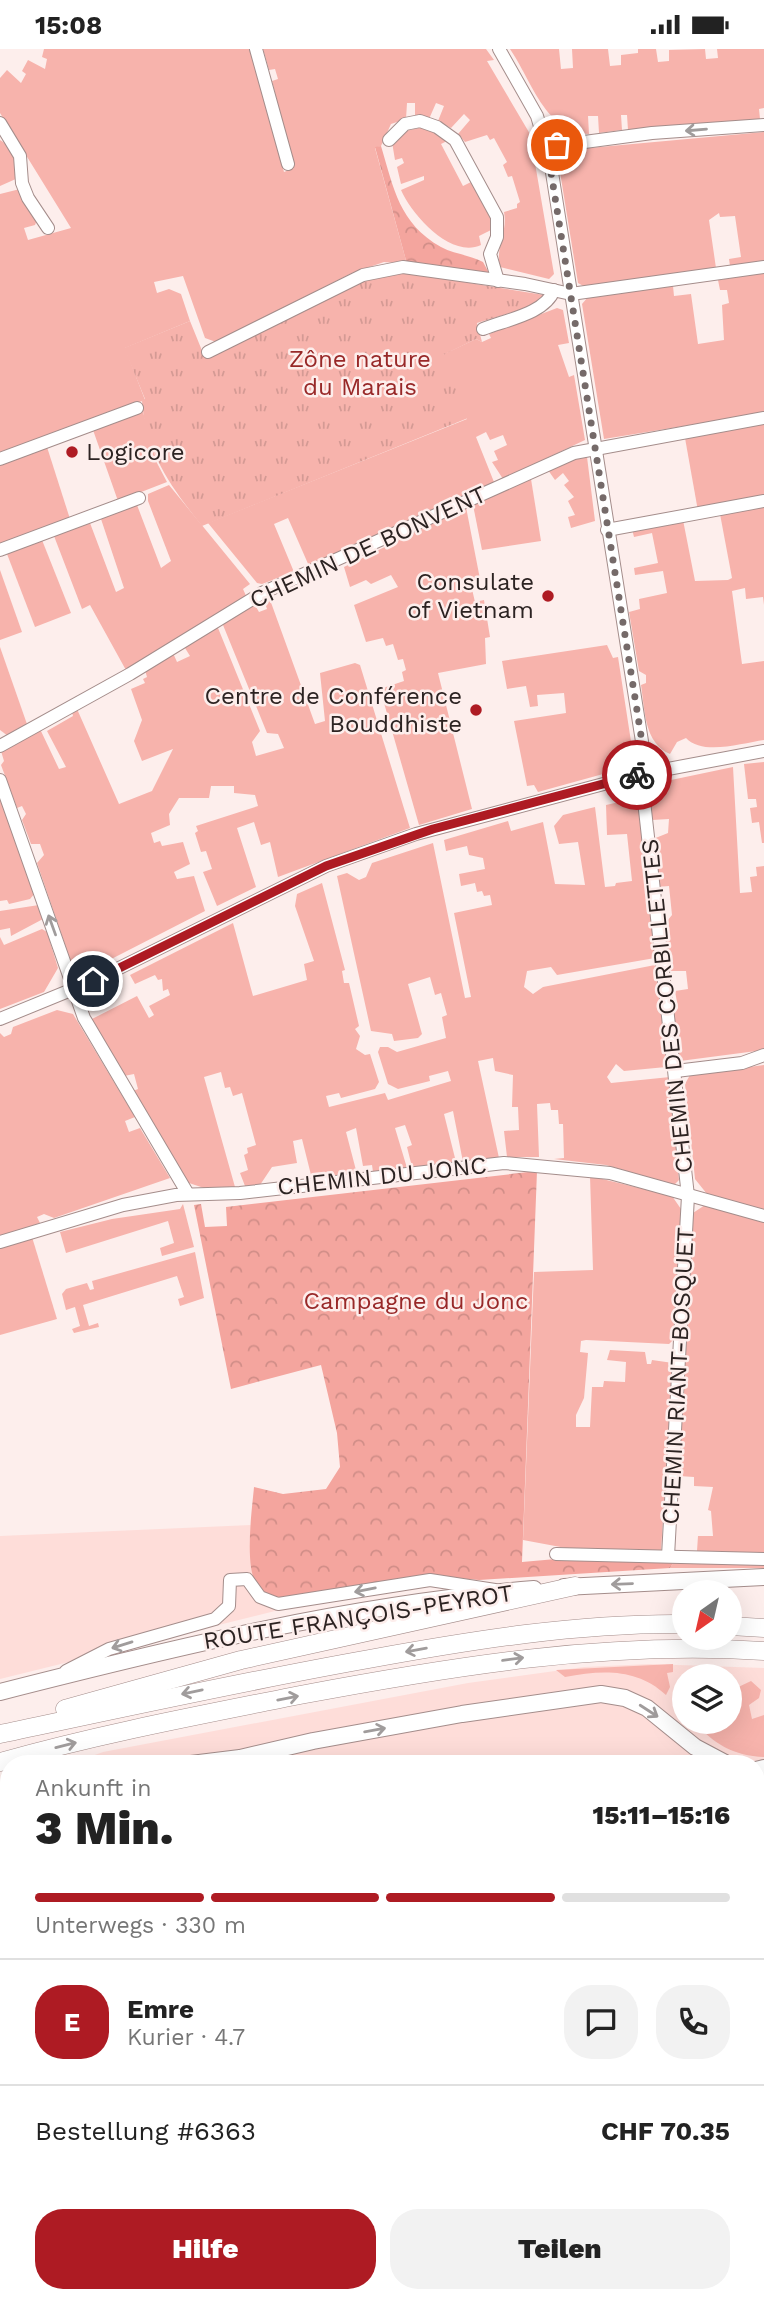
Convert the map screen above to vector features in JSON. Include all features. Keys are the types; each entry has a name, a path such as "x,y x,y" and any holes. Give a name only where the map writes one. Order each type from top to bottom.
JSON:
{"highway":[{"path":"0,1733 59,1711 240,1660 575,1586"},
{"path":"0,1733 199,1691 448,1645 573,1628 672,1625"},
{"path":"742,1627 764,1628"},
{"path":"30,1755 203,1714 513,1658 638,1648 764,1651"}],"main road":[{"name":"ROUTE FRANÇOIS-PEYROT","path":"0,1692 272,1628 431,1600 575,1586 764,1577"},
{"path":"733,1579 764,1583"},
{"path":"253,1755 313,1741 583,1695 618,1696 647,1708 695,1747 710,1755"}],"street":[{"path":"256,49 288,165"},
{"name":"CHEMIN DES CORBILLETTES","path":"499,49 529,99 547,147 644,774 688,1196"},
{"path":"389,140 405,124 420,121 437,127 455,140 497,218 497,237 490,254 498,281"},
{"path":"0,123 20,156 22,183 28,198 48,228"},
{"path":"547,147 652,134 764,125"},
{"path":"208,352 363,275 403,267 571,294 764,267"},
{"path":"483,329 540,307 554,290"},
{"path":"0,459 137,408"},
{"name":"CHEMIN DE BONVENT","path":"0,746 130,674 262,593 574,453 764,418"},
{"path":"0,550 139,498"},
{"path":"607,530 764,501"},
{"path":"0,1019 72,990 326,866 433,829 644,774 764,751"},
{"path":"0,781 83,1018 188,1194"},
{"path":"676,1071 742,1063 764,1055"},
{"name":"CHEMIN DU JONC","path":"0,1242 123,1205 188,1194 240,1193 504,1163 610,1173 764,1216"},
{"name":"CHEMIN RIANT-BOSQUET","path":"668,1556 688,1196"},
{"name":"CHEMIN RIANT-BOSQUET","path":"556,1554 764,1559"},
{"path":"54,1678 109,1649 215,1619 229,1606 230,1580 247,1579 260,1597 278,1604 430,1580 504,1591"}],"shaded area":[{"path":"251,1525 252,1571 265,1592 283,1609 0,1679 0,1536"},
{"path":"650,1664 672,1665 672,1734 742,1734 742,1667 764,1668 764,1755 95,1755 468,1683 584,1667"}],"green space":[{"path":"44,49 251,49 284,172 294,168 272,81 278,79 275,69 269,70 263,49 486,49 494,60 487,61 530,134 554,274 549,279 500,267 504,212 517,208 520,202 512,176 508,177 503,165 507,162 494,138 490,140 487,135 465,142 458,134 470,120 464,114 451,128 438,121 444,106 436,103 429,119 415,117 415,103 407,103 406,119 391,124 381,146 375,148 407,264 384,262 352,273 216,342 205,338 183,276 154,282 157,293 169,289 181,294 190,321 125,348 145,400 0,452 0,194 20,189 37,220 35,225 24,228 28,240 71,228 0,113 0,78 7,70 21,83 26,74 22,71 28,60 45,69 47,59 42,57"},
{"path":"510,49 559,49 561,69 573,68 572,49 608,49 610,66 621,65 621,55 638,53 638,49 656,49 658,62 669,61 669,50 705,49 706,59 718,58 717,49 764,49 764,108 759,109 760,119 628,130 627,115 621,115 622,130 599,133 598,116 588,116 589,134 574,131 561,125 550,115"},
{"path":"423,127 441,133 447,141 441,144 463,186 473,181 490,213 493,229 479,236 481,245 469,248 445,240 423,222 401,190 424,180 424,176 401,184 397,167 404,163 402,158 395,160 392,142 405,131"},
{"path":"764,132 764,261 730,266 729,259 741,257 735,216 720,217 719,213 709,220 716,268 585,287 578,283 560,172 568,155 578,149"},
{"path":"0,140 13,156 18,178 0,186"},
{"path":"381,146 400,204 416,227 441,247 483,262 489,273 407,264 375,147"},
{"name":"Zône nature du Marais","path":"408,273 544,295 539,304 477,323 482,342 476,339 443,355 468,418 202,526 170,483 155,453 144,420 142,401 145,399 124,348 190,321 205,358 374,275"},
{"path":"764,273 764,413 604,439 582,304 588,297 673,286 674,296 691,294 698,344 724,340 722,305 729,303 727,290 720,290 718,280"},
{"path":"557,308 563,310 569,343 558,345 569,377 574,375 585,440 503,479 492,462 498,460 494,451 507,445 503,435 490,440 486,432 476,437 494,482 309,566 288,518 274,524 294,572 262,584 257,583 208,523 467,419 442,355 476,339 482,342 491,338 489,334"},
{"path":"143,412 157,463 167,482 118,501 93,430"},
{"path":"764,424 764,498 698,511 685,438"},
{"path":"47,447 70,519 0,545 0,464"},
{"path":"587,457 595,521 571,528 568,517 575,515 568,501 574,497 564,485 569,481 563,473 555,480 548,470 573,459"},
{"path":"531,479 541,541 482,550 473,505"},
{"path":"169,485 250,584 243,589 247,598 127,672 90,605 82,609 54,536 90,523 116,592 124,588 101,519 137,505 161,568 171,561 148,501 148,494"},
{"path":"764,506 764,605 763,597 746,599 745,588 732,591 742,664 764,661 764,740 712,747 693,743 686,738 677,742 670,754 655,742 647,725 641,685 646,683 646,675 639,671 629,612 640,609 639,599 667,593 663,571 635,575 634,568 658,563 652,533 634,537 632,529 683,520 695,581 728,580 732,578 720,514"},
{"path":"466,507 480,579 471,585 475,602 484,600 490,637 485,638 486,664 438,673 472,809 419,825 380,689 404,681 402,672 406,670 403,659 398,660 393,644 386,646 383,638 366,642 354,605 398,587 391,575 371,584 366,580 350,587 344,567"},
{"path":"42,540 71,613 35,627 7,554"},
{"path":"0,570 22,632 0,640"},
{"path":"269,597 315,724 325,721 320,673 355,663 360,665 410,828 278,877 270,842 261,845 254,822 237,828 256,887 217,906 203,872 212,869 206,851 201,852 195,833 198,831 196,826 258,806 255,795 234,793 234,786 211,786 209,798 179,798 169,814 170,825 151,833 154,843 160,841 162,846 183,842 190,864 174,872 177,879 194,876 205,911 86,972 72,965 37,863 44,855 40,844 31,844 22,820 26,814 22,806 17,808 1,765 4,761 1,751 40,729 59,769 66,767 47,731 73,716 72,712 77,709 119,804 152,791 173,749 142,761 134,741 142,720 131,689 145,683 145,670 173,653 177,662 190,656 185,648 187,643 212,626 218,628 260,731 252,742 256,756 284,748 278,734 267,733 223,625 225,620 255,605 259,612 267,609 264,600"},
{"path":"607,645 613,658 618,657 634,761 632,766 538,792 534,785 527,786 514,721 566,713 564,693 537,695 538,706 530,707 526,686 507,689 502,661"},
{"path":"0,647 28,727 8,736 0,730"},
{"path":"764,762 762,843 759,822 752,823 750,808 757,807 756,799 748,799 744,764"},
{"path":"733,767 740,893 752,892 750,877 757,876 756,867 764,866 764,1050 680,1061 676,1058 671,1014 678,1008 675,991 688,989 686,971 669,971 666,967 663,926 672,915 669,886 658,887 653,839 668,833 669,819 652,820 648,788 652,784"},
{"path":"0,795 35,893 30,899 9,904 7,900 0,901"},
{"path":"628,800 642,808 659,952 655,958 557,975 551,967 527,971 524,987 533,994 543,987 655,965 660,970 669,1064 666,1067 624,1071 616,1064 607,1077 611,1083 670,1077 679,1180 674,1185 606,1165 554,1159 564,1158 563,1124 559,1124 558,1110 551,1110 550,1103 537,1104 539,1157 507,1157 504,1131 519,1130 518,1107 512,1107 513,1075 495,1071 493,1058 478,1061 499,1158 463,1162 453,1111 444,1114 456,1162 412,1167 407,1147 412,1145 405,1125 395,1128 407,1168 373,1172 372,1165 363,1166 356,1128 346,1132 357,1174 312,1179 302,1139 293,1141 297,1163 272,1167 260,1185 245,1186 240,1173 248,1170 244,1155 248,1153 247,1148 256,1145 242,1093 233,1096 230,1087 225,1088 221,1072 204,1077 235,1187 210,1190 186,1182 133,1091 138,1089 134,1074 124,1076 92,1019 137,996 149,1018 154,1015 149,1006 170,995 168,989 163,991 162,979 158,980 155,975 135,984 130,975 233,923 253,996 307,980 304,964 314,961 295,906 297,894 322,883 345,970 342,971 344,983 349,983 359,1026 355,1029 360,1036 356,1049 365,1055 370,1054 379,1082 375,1089 341,1098 339,1093 326,1096 329,1107 385,1093 388,1100 451,1081 448,1071 429,1076 430,1081 398,1089 388,1084 378,1052 380,1047 388,1047 397,1052 446,1038 442,1017 447,1015 441,993 435,995 430,977 408,984 422,1034 418,1038 394,1041 392,1034 371,1031 337,876 347,873 359,880 366,877 372,863 433,843 465,998 471,997 454,913 492,905 490,895 484,896 482,891 477,892 475,883 461,886 459,874 485,869 483,858 469,855 467,846 446,851 444,840 508,821 511,831 543,822 555,884 585,885 578,842 559,844 554,826 563,815 595,807 605,887 615,886 616,883 632,881 627,834 607,835 606,805"},
{"path":"39,905 43,919 11,936 10,928 0,930 0,911"},
{"path":"42,929 47,932 58,968 44,992 0,1009 0,937 4,945"},
{"path":"57,1010 73,1014 135,1117 125,1121 129,1132 140,1128 170,1178 54,1218 44,1214 37,1217 40,1223 0,1237 0,1033 4,1037 11,1034 13,1027"},
{"path":"764,1065 764,1210 707,1194 695,1179 685,1084 690,1075"},
{"name":"Campagne du Jonc","path":"537,1171 522,1562 556,1559 675,1560 670,1568 479,1580 421,1575 280,1599 264,1592 253,1577 251,1565 254,1487 283,1494 326,1489 340,1467 337,1433 321,1365 231,1389 194,1205 201,1204 205,1227 227,1226 226,1207"},
{"path":"590,1176 672,1196 681,1209 674,1339 669,1344 581,1341 580,1352 588,1353 584,1398 576,1415 576,1427 590,1427 592,1387 603,1387 604,1381 625,1382 626,1362 607,1360 610,1350 645,1352 647,1364 651,1364 652,1360 673,1363 661,1551 582,1551 523,1540 534,1272 593,1270"},
{"path":"183,1204 194,1247 162,1256 160,1248 174,1243 168,1221 66,1253 60,1232 112,1219 180,1209"},
{"path":"705,1205 764,1222 764,1553 697,1551 698,1536 713,1536 711,1511 708,1510 713,1487 694,1486 694,1477 679,1476 693,1213"},
{"path":"32,1237 57,1319 0,1335 0,1248"},
{"path":"195,1252 204,1298 180,1306 178,1299 184,1297 177,1276 83,1305 89,1326 98,1323 99,1327 74,1333 72,1329 80,1326 75,1307 66,1310 62,1294 66,1289 87,1283 90,1290 94,1289 92,1281"},
{"path":"675,1560 764,1563 764,1568 670,1568"},
{"path":"672,1664 672,1672 667,1673 670,1687 666,1695 643,1680 618,1673 565,1677 556,1670"},
{"path":"751,1681 761,1690 759,1698 749,1705 752,1719 764,1715 764,1755 743,1754 706,1734 742,1734 742,1685"}],"way so far":[{"path":"557,145 547,147 619,614 647,773 637,775"}],"place":[{"name":"Logicore","path":"72,452"},
{"name":"Consulate of Vietnam","path":"548,596"},
{"name":"Centre de Conférence Bouddhiste","path":"476,710"}],"route":[{"path":"93,981 326,866 433,829 637,775"}]}
